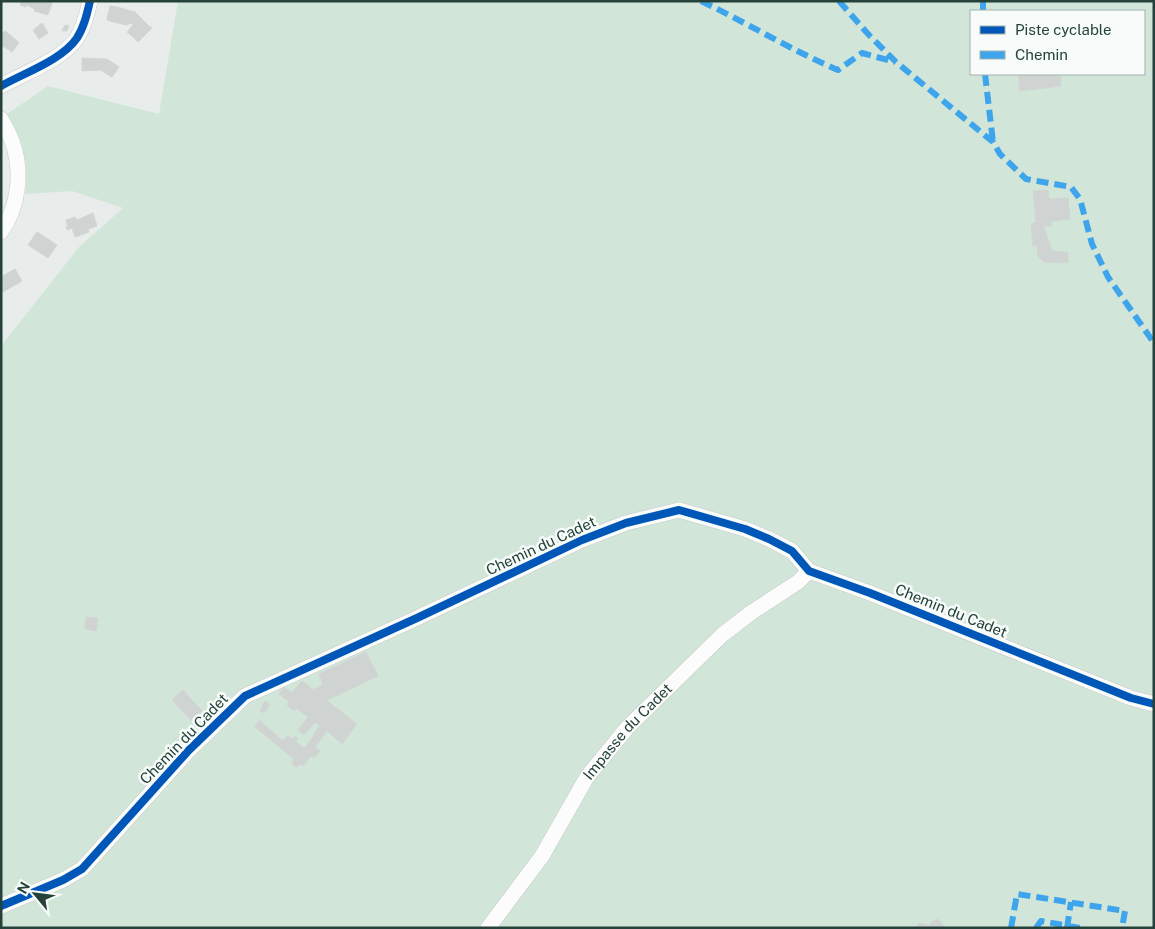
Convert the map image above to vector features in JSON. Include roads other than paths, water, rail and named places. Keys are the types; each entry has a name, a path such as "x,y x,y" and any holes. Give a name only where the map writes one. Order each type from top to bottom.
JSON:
{"street":[{"path":"1,86 48,61 71,45 78,37 84,24 90,1"},
{"path":"1,119 12,141 18,171 16,201 1,232"},
{"name":"Chemin du Cadet","path":"1,906 63,880 82,869 189,750 245,696 582,540 626,523 680,510 769,539 792,551 809,571 870,593 1131,698 1154,704"},
{"name":"Impasse du Cadet","path":"488,928 542,856 587,778 627,728 722,635 752,612 798,582 809,571"}]}
